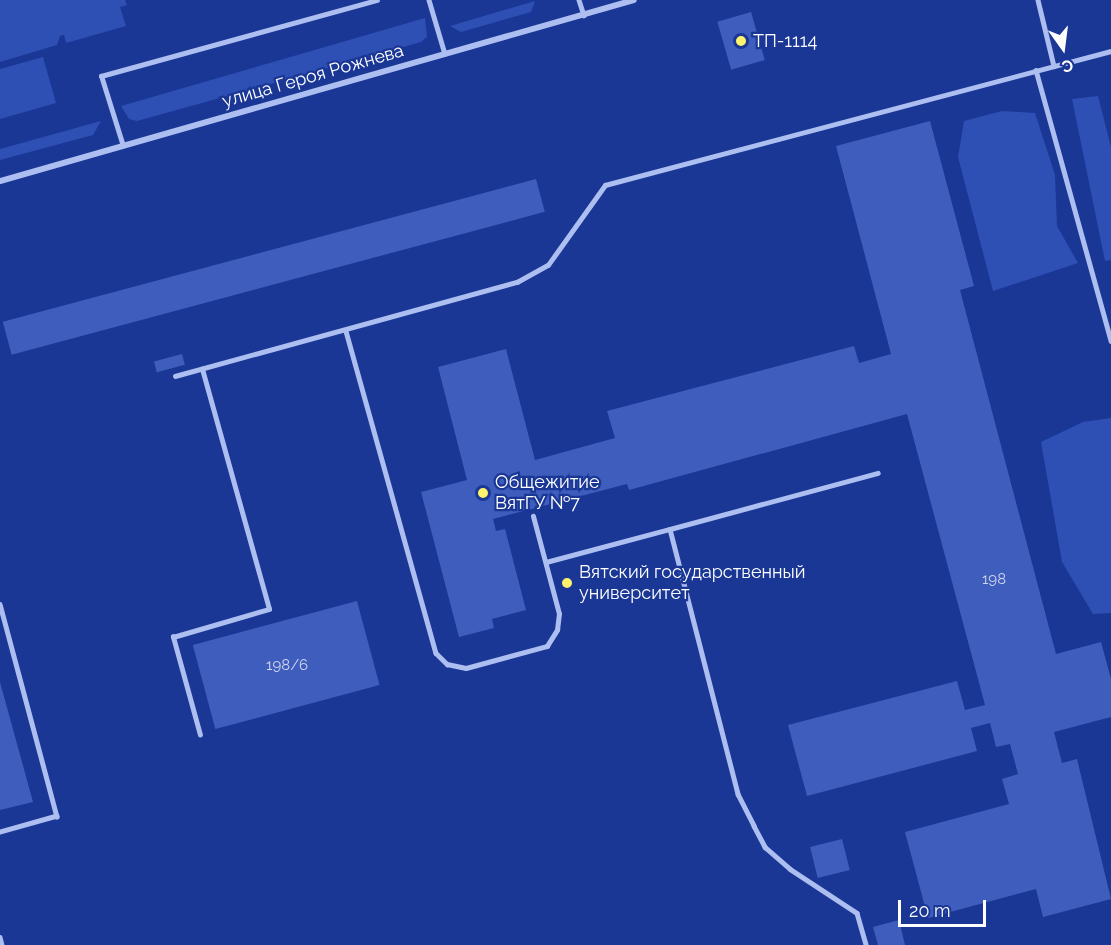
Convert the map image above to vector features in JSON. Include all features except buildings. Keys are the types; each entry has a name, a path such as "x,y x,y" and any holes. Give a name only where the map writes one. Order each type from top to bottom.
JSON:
{"street":[{"name":"улица Героя Рожнева","path":"0,181 634,0"}],"lane":[{"path":"123,146 101,76 376,0"},
{"path":"429,0 445,54"},
{"path":"579,0 584,15"},
{"path":"1038,0 1054,66"},
{"path":"175,376 346,331 517,282 548,266 605,185 1111,51"},
{"path":"1036,70 1111,340"},
{"path":"346,331 436,653 447,664 466,668 547,646 557,630 559,614 533,516"},
{"path":"200,735 172,637 269,609 202,369"},
{"path":"546,562 878,473"},
{"path":"670,530 738,794 765,847 790,869 857,914 866,945"},
{"path":"0,604 57,816 0,832"},
{"path":"0,937 2,945"}],"shaded area":[{"path":"0,0 125,0 127,5 120,7 126,26 66,43 64,35 60,36 57,45 0,62"},
{"path":"535,1 531,12 461,32 450,26"},
{"path":"425,18 427,37 421,42 137,121 129,119 121,106"},
{"path":"43,57 56,103 0,119 0,69"},
{"path":"1098,96 1111,147 1111,260 1105,261 1072,99"},
{"path":"1002,111 1035,113 1055,175 1057,226 1078,263 993,291 958,157 964,121"},
{"path":"101,121 93,135 0,160 0,149"},
{"path":"1111,418 1111,613 1093,614 1062,562 1041,442 1083,422"}],"place":[{"name":"ТП-1114","path":"741,41"},
{"name":"Общежитие ВятГУ №7","path":"483,493"},
{"name":"Вятский государственный университет","path":"567,583"}]}
